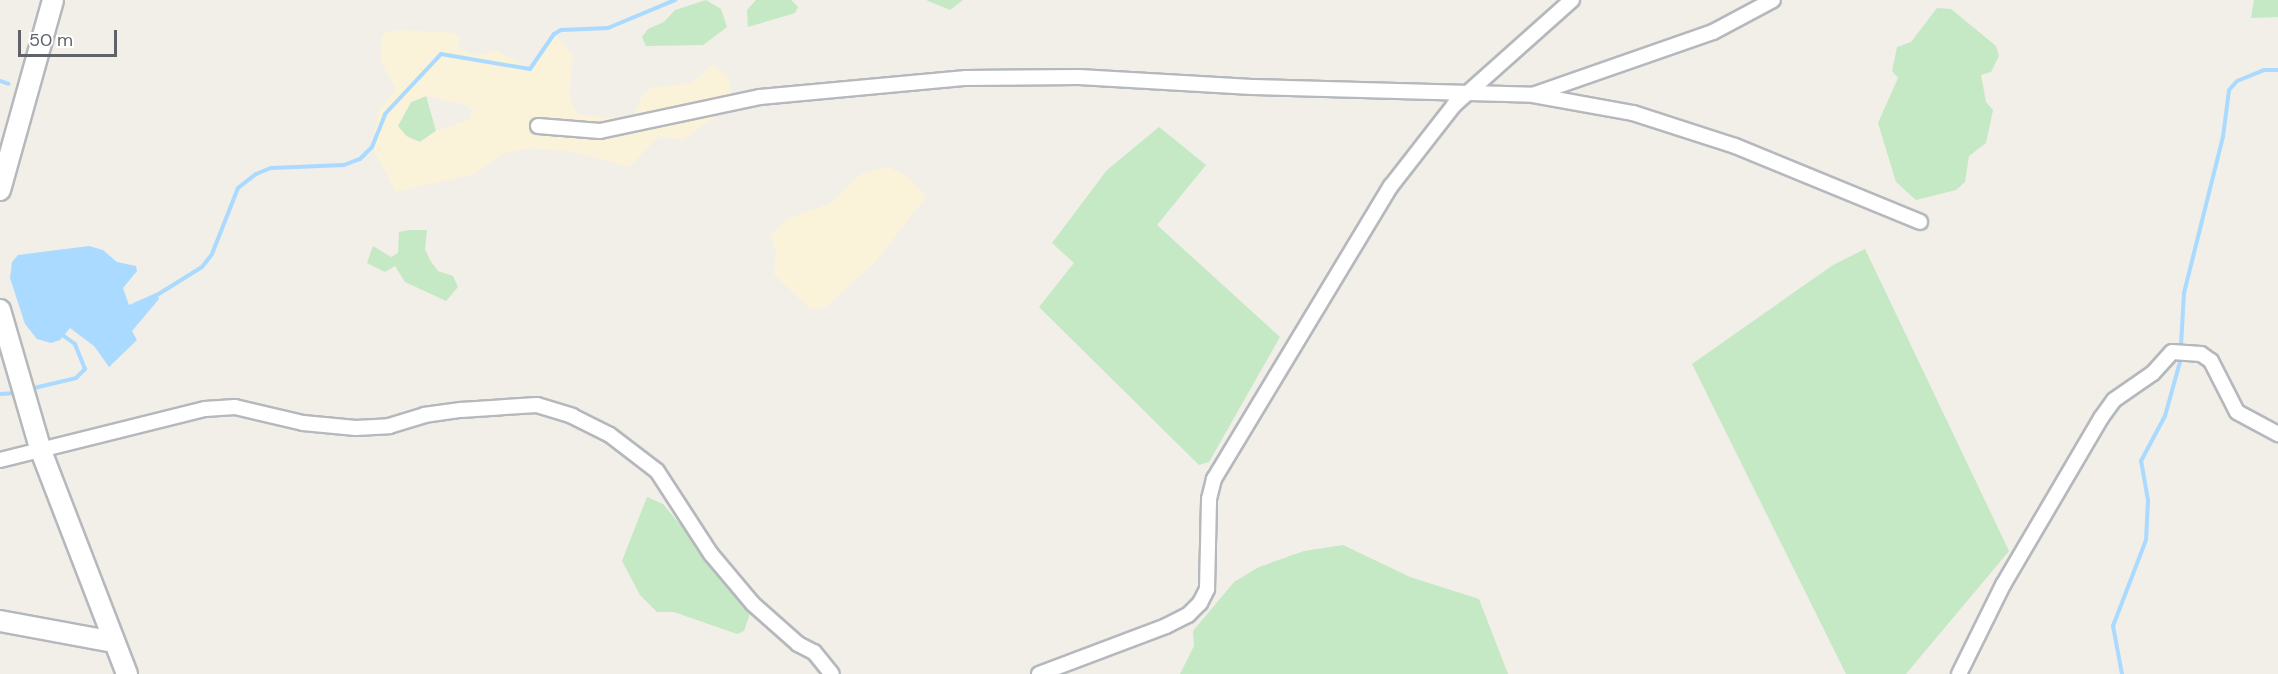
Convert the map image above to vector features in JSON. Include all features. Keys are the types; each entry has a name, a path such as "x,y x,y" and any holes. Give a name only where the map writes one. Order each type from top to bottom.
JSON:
{"street":[{"path":"0,190 53,0"},
{"path":"1039,674 1166,626 1188,615 1200,603 1207,589 1209,499 1214,478 1391,186 1424,140 1465,95 1572,0"},
{"path":"1533,94 1713,32 1773,0"},
{"path":"538,126 600,131 760,97 966,78 1079,77 1465,95 1533,94 1633,113 1723,142 1920,222"},
{"path":"0,310 41,451 127,674"},
{"path":"1959,674 2003,585 2101,418 2114,400 2153,373 2172,352 2201,354 2211,361 2237,412 2278,434"},
{"path":"0,460 13,454 41,451 205,409 235,407 303,423 356,428 389,426 424,415 461,410 537,405 572,416 610,435 657,471 711,554 753,604 798,644 814,652 832,674"},
{"path":"0,621 113,642"}],"green space":[{"path":"706,0 721,9 727,27 703,45 646,46 642,37 648,29 664,22 675,10"},
{"path":"756,0 791,0 798,7 795,13 748,27 747,10"},
{"path":"926,0 963,0 950,10"},
{"path":"2254,0 2278,0 2278,17 2251,18"},
{"path":"1937,8 1951,9 1996,46 1999,56 1991,72 1981,75 1986,102 1993,110 1986,143 1969,156 1965,182 1956,190 1916,200 1896,182 1878,123 1898,78 1892,71 1897,47 1911,42"},
{"path":"426,96 436,131 420,142 400,133 397,126 411,102"},
{"path":"1159,127 1206,165 1157,225 1280,337 1209,462 1199,465 1039,307 1074,263 1052,243 1107,170"},
{"path":"427,230 425,249 430,260 438,271 453,276 458,287 446,301 405,282 395,266 385,272 367,263 373,246 391,257 398,253 399,232"},
{"path":"1865,249 2009,551 1906,674 1846,674 1692,364 1833,265"},
{"path":"647,497 663,504 751,610 744,631 737,634 674,612 657,612 640,595 622,561"},
{"path":"1343,545 1410,577 1479,599 1508,674 1180,674 1194,646 1193,631 1234,582 1259,567 1304,551"}],"sand":[{"path":"398,30 454,33 460,37 458,48 476,56 496,50 530,69 554,34 573,55 569,96 575,111 581,115 620,119 633,116 642,96 651,88 692,83 713,64 729,80 733,103 683,140 659,136 629,167 571,151 529,148 504,153 474,174 396,192 372,147 379,111 396,89 381,62 381,40 385,33","holes":["426,96 467,105 472,111 469,120 436,131 420,142 408,138 398,126 411,102"]},
{"path":"888,167 906,175 926,197 875,262 825,308 810,309 774,274 776,251 771,235 787,219 831,203 859,175"}],"water":[{"path":"89,246 103,250 117,262 136,266 137,271 123,288 129,305 156,293 159,299 132,331 137,340 109,367 94,346 70,328 60,340 51,343 37,339 25,324 10,278 12,262 18,255"}],"waterway":[{"path":"157,295 202,267 212,254 238,188 256,174 271,168 344,165 360,159 372,147 385,114 441,54 530,69 554,34 561,30 608,28 675,0"},
{"path":"2122,674 2113,626 2146,540 2148,500 2141,461 2165,416 2180,362 2184,293 2223,137 2229,90 2237,81 2264,70 2278,70"},
{"path":"0,81 9,84"},
{"path":"30,389 76,378 85,369 75,344 64,336"},
{"path":"0,394 17,393"}]}
